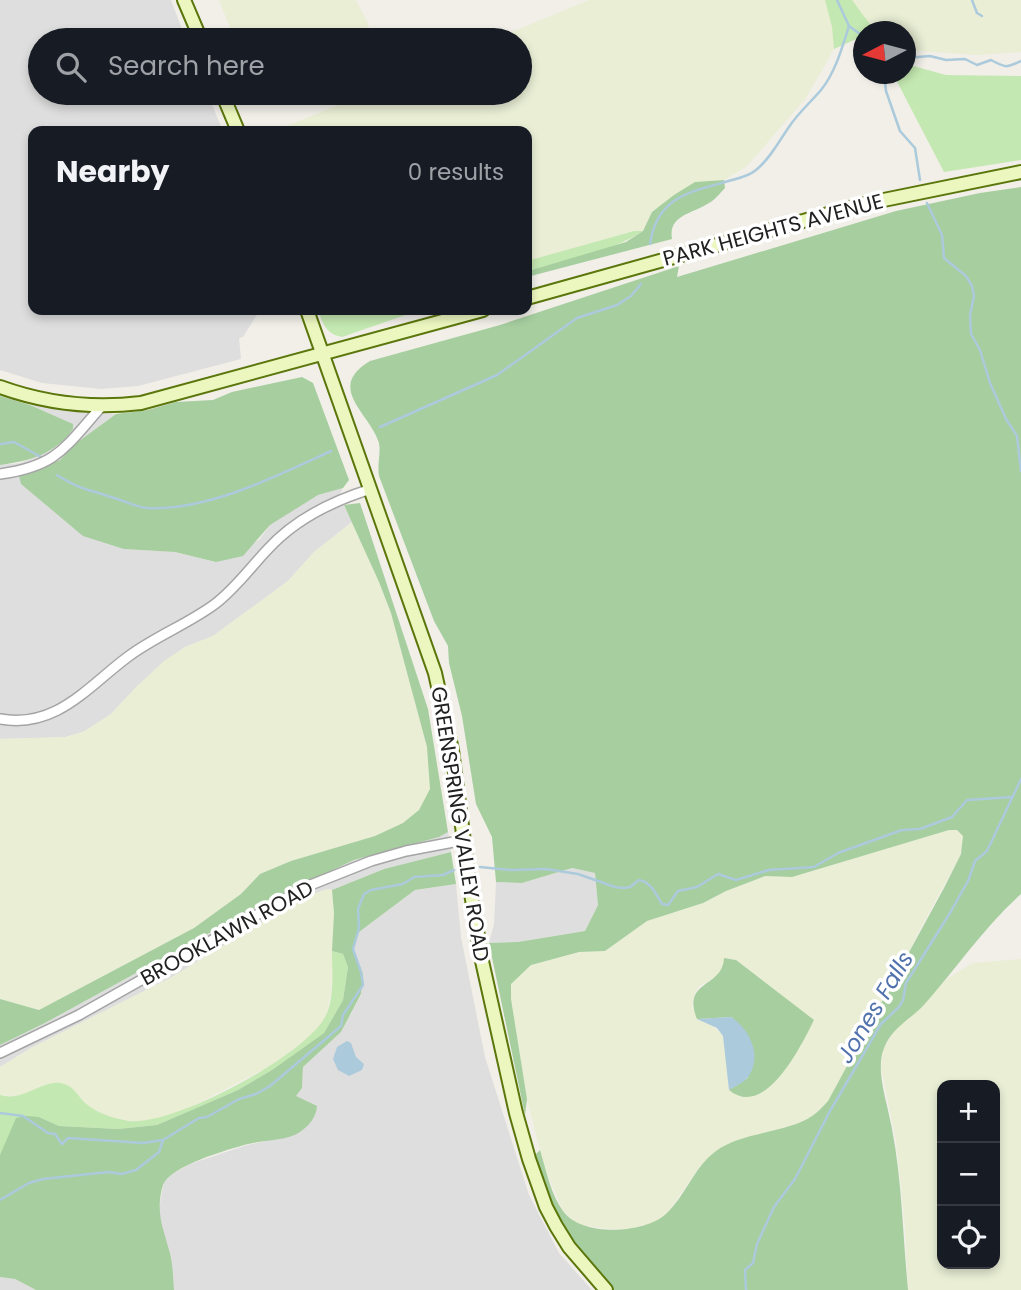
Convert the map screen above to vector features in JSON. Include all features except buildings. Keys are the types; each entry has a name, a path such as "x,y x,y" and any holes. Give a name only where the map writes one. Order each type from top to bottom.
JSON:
{"main road":[{"path":"184,0 196,28"},
{"path":"227,105 236,126"},
{"name":"PARK HEIGHTS AVENUE","path":"532,297 864,204 1021,172"},
{"name":"GREENSPRING VALLEY ROAD","path":"309,315 435,673 452,750 482,961 529,1159 545,1207 556,1226 569,1247 606,1290"},
{"path":"0,387 39,400 66,404 102,406 141,402 465,315"}],"street":[{"path":"0,474 31,468 52,459 70,443 102,406"},
{"path":"0,719 36,718 67,706 132,654 216,603 268,548 300,522 340,499 371,489"},
{"name":"BROOKLAWN ROAD","path":"0,1054 79,1015 308,886 371,861 464,840"}],"shaded area":[{"path":"0,0 171,0 182,28 28,28 28,105 212,105 221,126 28,126 28,315 257,315 243,337 239,338 241,359 138,386 101,389 42,383 0,370"},
{"path":"30,405 116,414 75,444 60,460 23,475 124,549 175,552 216,562 259,540 270,525 318,495 343,488 339,496 352,522 314,552 288,581 213,636 185,647 111,714 85,731 66,737 0,739 0,465 20,463 55,449 73,429 72,424"},
{"path":"448,832 451,852 384,869 332,890 327,889 308,896 172,977 31,1048 0,1067 0,1045 273,898 354,860"},
{"path":"572,868 595,873 598,905 585,931 518,942 489,943 494,924 496,882 522,883"},
{"path":"456,884 461,937 485,1057 529,1195 559,1253 592,1290 174,1290 171,1256 158,1213 164,1182 190,1164 301,1131 295,1096 302,1088 303,1067 341,1032 361,995 363,974 353,950 359,932 415,890"},
{"path":"0,1277 15,1279 36,1290 0,1290"}],"green space":[{"path":"219,0 356,0 369,28 230,28"},
{"path":"589,0 825,0 834,49 806,98 747,166 724,180 695,182 652,212 643,231 634,231 532,260 532,126 287,126 338,105 532,105 532,28 522,28"},
{"path":"825,0 852,0 868,21 853,21 853,40 834,49"},
{"path":"852,0 1021,0 1021,52 977,55 916,51 916,21 868,21"},
{"path":"916,67 946,75 1021,76 1021,160 944,172 898,84 916,84"},
{"path":"724,180 725,188 713,200 677,220 672,239 532,276 532,270 535,269 626,242 643,231 652,212 695,182"},
{"path":"1021,187 1021,894 982,934 923,1006 892,1035 882,1055 881,1077 899,1174 908,1290 611,1290 567,1234 548,1199 534,1156 540,1150 555,1198 572,1219 598,1229 628,1229 656,1221 666,1214 702,1165 716,1151 738,1140 791,1126 814,1114 828,1101 944,888 961,854 963,836 957,830 949,830 792,877 765,876 703,903 647,921 605,951 579,952 531,965 511,984 527,1099 525,1115 489,943 518,942 585,931 598,905 595,873 572,868 522,883 496,882 492,837 476,804 448,646 434,621 379,476 379,443 354,401 351,381 357,371 370,361 500,325 679,266 677,277 896,211"},
{"path":"634,231 643,231 616,245 532,271 532,260"},
{"path":"320,315 406,315 342,337 329,331"},
{"path":"302,377 313,383 349,480 343,488 318,495 270,525 243,556 216,562 175,552 124,549 83,536 21,484 19,476 60,460 75,444 116,414 148,410 176,402 213,400 232,392"},
{"path":"0,396 30,405 73,424 73,429 58,445 41,455 0,465"},
{"path":"360,503 428,709 448,832 439,837 354,860 273,898 0,1045 0,999 39,1010 194,928 241,894 260,874 291,861 375,836 403,823 419,810 430,789 427,747 391,613 344,505"},
{"path":"352,522 391,613 427,747 430,790 419,810 403,823 375,836 291,861 260,874 241,894 194,928 39,1010 0,999 0,739 66,737 85,731 111,714 164,661 185,647 213,636 288,581 314,552"},
{"path":"949,830 957,830 963,836 961,854 901,970 828,1101 811,1117 700,1166 668,1212 654,1223 635,1229 608,1229 577,1224 563,1211 544,1166 527,1099 511,984 531,965 579,952 605,951 647,921 703,903 765,876 792,877","holes":["725,958 736,960 814,1021 729,1089 724,1036 692,1008 698,987 717,976 724,968"]},
{"path":"451,852 456,884 415,890 359,932 353,950 363,974 361,994 341,1032 303,1067 302,1088 296,1096 317,1106 310,1124 288,1137 248,1144 201,1159 177,1171 163,1185 160,1212 171,1258 174,1290 36,1290 15,1279 0,1277 0,1155 16,1118 39,1117 59,1126 118,1129 157,1125 238,1090 272,1070 324,1033 343,1000 348,967 343,954 332,951 332,890 384,869"},
{"path":"327,889 332,890 334,913 331,994 326,1017 312,1035 272,1065 187,1109 150,1121 107,1117 86,1104 70,1087 53,1083 19,1096 0,1095 0,1067 31,1048 172,977 255,926 308,896"},
{"path":"332,951 343,954 348,967 343,1000 324,1033 272,1070 238,1090 157,1125 118,1129 59,1126 39,1117 0,1155 0,1095 17,1096 46,1085 61,1083 72,1088 85,1103 100,1113 129,1121 149,1120 204,1101 264,1070 311,1035 328,1012"},
{"path":"724,958 736,960 814,1020 780,1076 756,1095 742,1097 729,1090 748,1078 732,1017 697,1019 694,997 698,990 717,975"},
{"path":"1021,959 1021,1290 908,1290 896,1141 881,1067 883,1049 898,1026 921,1008 945,980 973,963"}],"water":[{"path":"731,1017 749,1036 754,1061 747,1079 729,1090 723,1036 717,1028 697,1019"},
{"path":"347,1041 351,1043 356,1057 364,1064 362,1070 349,1076 338,1070 333,1059 337,1047"}],"waterway":[{"name":"Jones Falls","path":"837,0 853,29"},
{"path":"972,0 977,13 982,16"},
{"path":"650,244 654,228 668,205 690,193 747,175 766,161 793,122 826,83 838,60 849,26"},
{"path":"916,57 965,59 977,65 991,60 1006,66 1021,61"},
{"name":"Jones Falls","path":"885,84 900,131 915,148 920,180"},
{"name":"Jones Falls","path":"927,203 942,235 944,258 966,276 972,286 974,296 970,315 971,334 980,350 990,383 1006,419 1017,436 1021,471"},
{"path":"380,427 497,375 577,318 617,305 631,296 641,284"},
{"path":"0,444 14,442 41,457"},
{"path":"57,475 77,486 138,506 170,507 194,504 242,490 331,451"},
{"name":"Jones Falls","path":"746,1290 745,1270 753,1263 757,1244 774,1207 795,1179 830,1111 881,1024 899,1007 906,983 950,913 968,881 975,861 987,851 1021,779"},
{"path":"480,867 546,869 578,874 624,888 639,880 650,886 662,904 668,905 678,891 697,887 718,874 736,880 769,870 814,867 838,853 902,830 920,829 952,817 967,800 1012,797"},
{"path":"0,1200 29,1183 43,1179 108,1172 122,1174 136,1170 159,1152 163,1140 199,1118 207,1117 270,1086 341,1026 343,1015 363,985 353,949 359,928 358,909 364,894 371,890 403,884 414,877 443,875 454,870"},
{"path":"0,1113 23,1116 48,1133 55,1134 62,1144 68,1138 143,1143 163,1140"}]}
